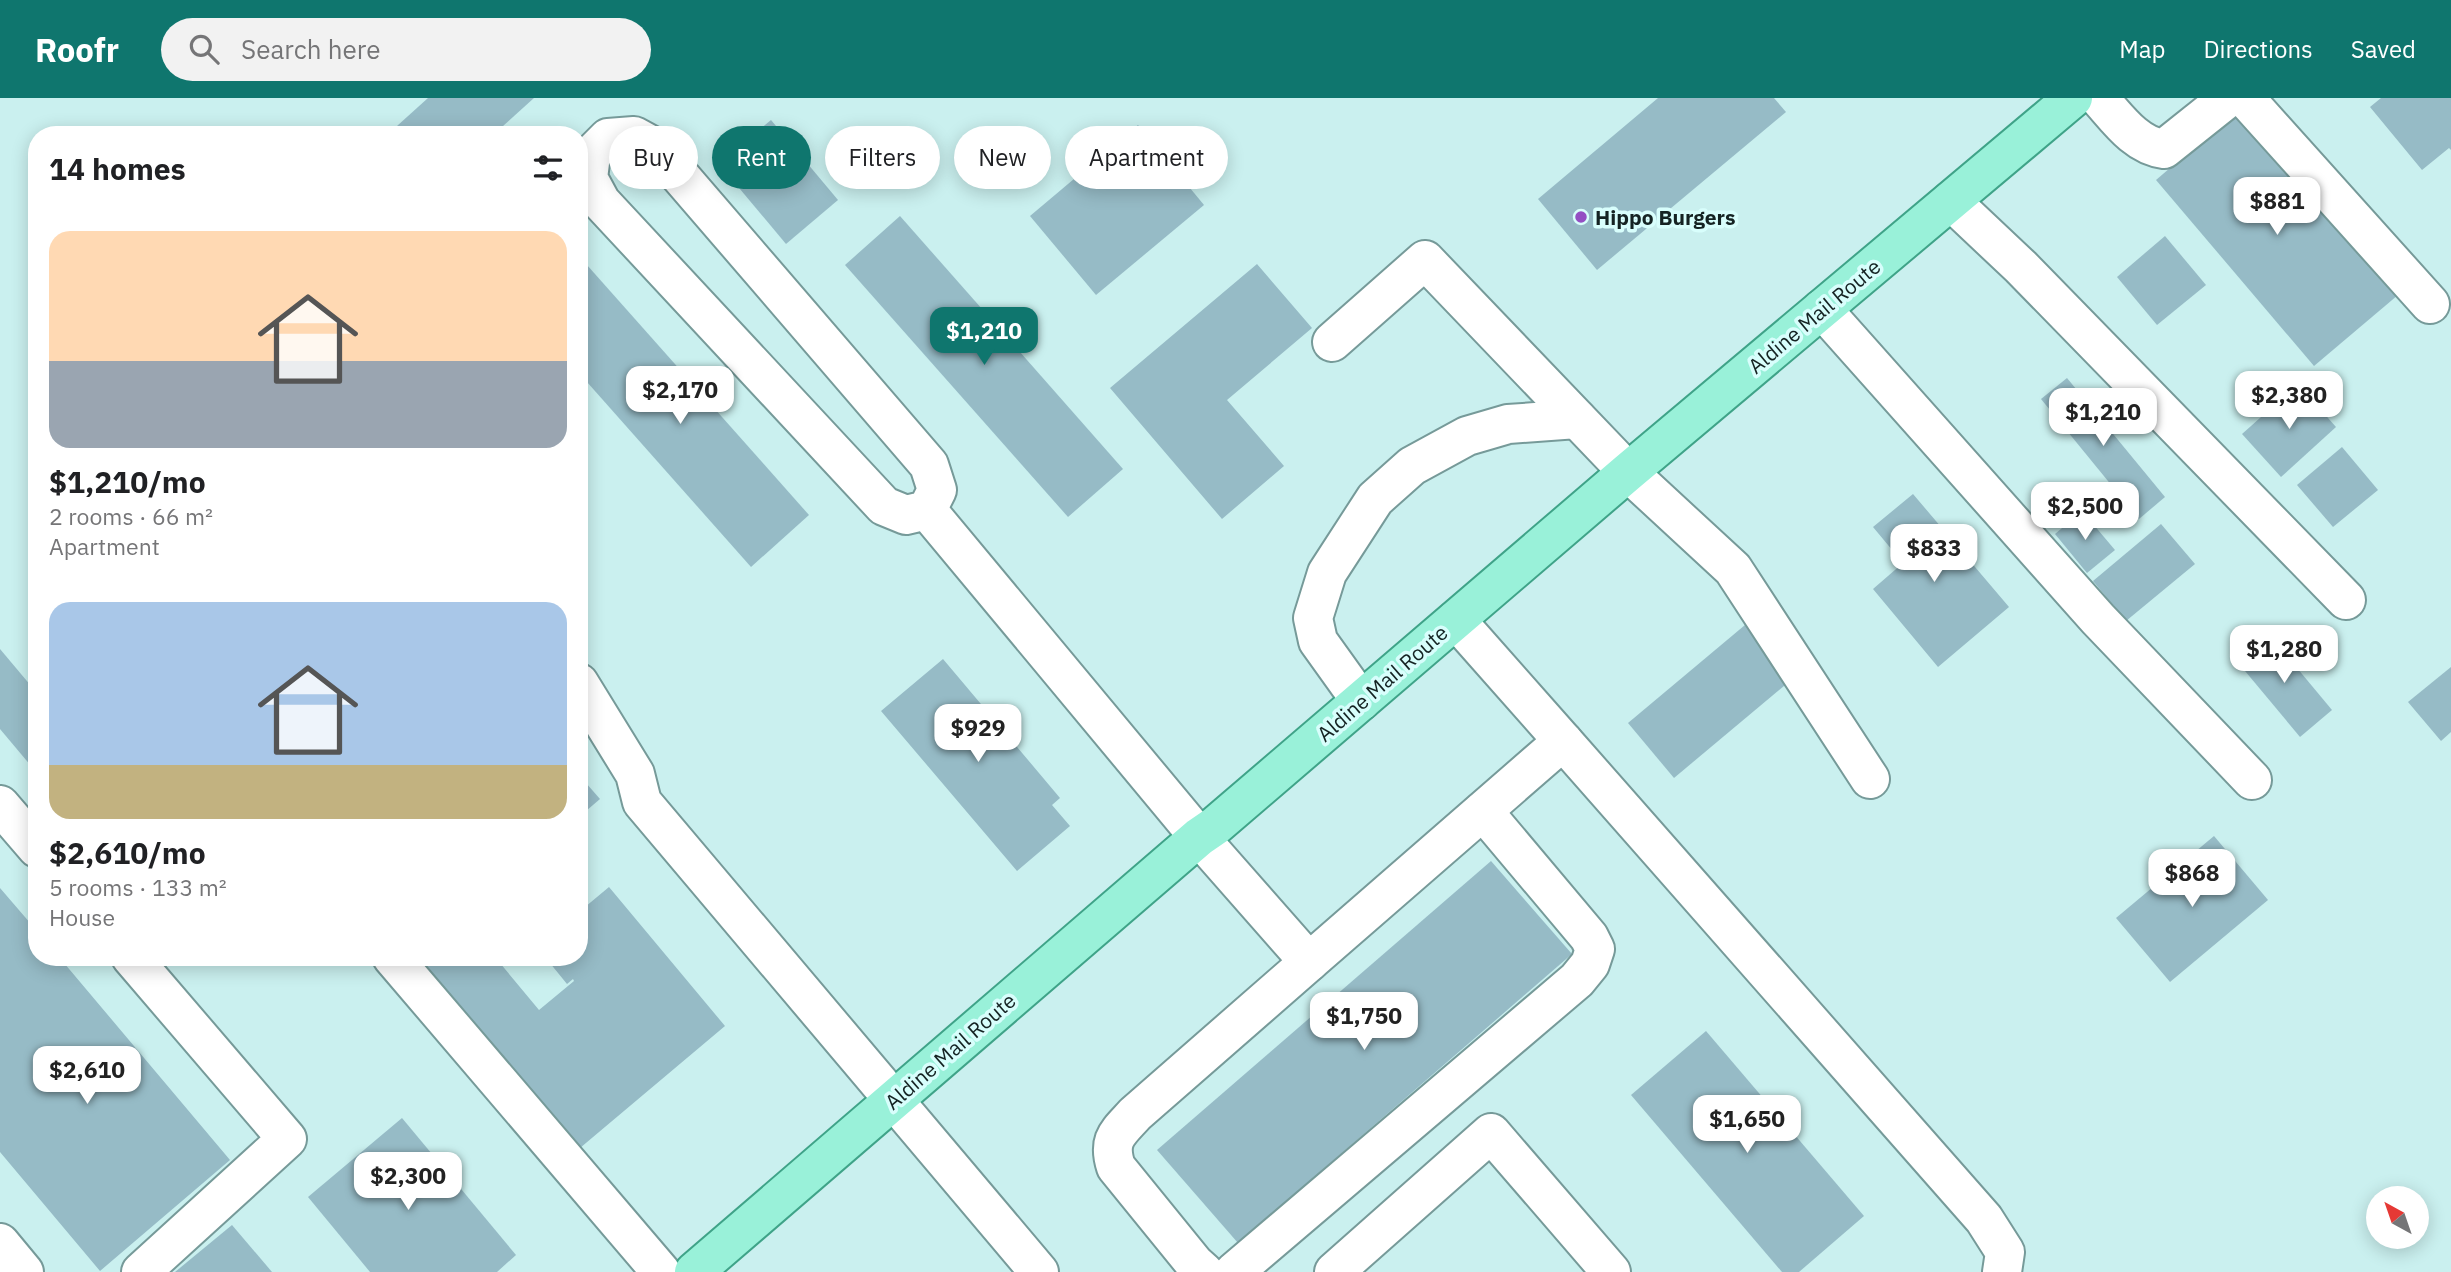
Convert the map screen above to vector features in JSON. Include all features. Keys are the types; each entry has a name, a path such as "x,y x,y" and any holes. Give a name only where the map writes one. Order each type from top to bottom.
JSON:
{"main road":[{"name":"Aldine Mail Route","path":"694,1272 1199,836 1215,826 1628,472 2073,98"}],"lane":[{"path":"2099,98 2136,137 2152,148 2164,149 2228,98"},
{"path":"2245,98 2430,304"},
{"path":"634,136 656,148 929,465 937,490 927,510 906,515 884,506 600,202 588,178 591,155 608,138 634,136"},
{"path":"1951,201 2030,277 2346,600"},
{"path":"1332,342 1426,260 1628,472 1733,569 1870,779"},
{"path":"1822,309 2089,608 2252,780"},
{"path":"1361,701 1318,641 1313,618 1327,573 1375,499 1412,466 1467,436 1508,424 1577,419"},
{"path":"927,510 1199,836 1309,962"},
{"path":"1455,620 1984,1219 2005,1252 2002,1272"},
{"path":"588,698 635,775 642,802 1039,1272"},
{"path":"1204,1272 1194,1264 1116,1167 1112,1153 1114,1136 1135,1114 1563,741"},
{"path":"0,805 28,838"},
{"path":"1234,1272 1567,989 1590,964 1595,949 1589,937 1483,811"},
{"path":"139,966 287,1139 141,1272"},
{"path":"400,966 661,1272"},
{"path":"1334,1272 1491,1133 1611,1272"},
{"path":"0,1243 24,1272"}],"building":[{"path":"428,98 534,98 503,126 397,126"},
{"path":"1658,98 1774,98 1786,112 1597,270 1538,199"},
{"path":"2381,98 2451,98 2451,150 2449,148 2422,170 2370,107"},
{"path":"2240,108 2398,295 2314,366 2156,180"},
{"path":"771,120 776,126 764,126"},
{"path":"811,168 825,184 825,189 829,189 838,200 786,244 740,189 811,189"},
{"path":"1065,187 1065,189 1191,189 1204,205 1096,295 1030,216"},
{"path":"900,216 1123,469 1068,517 845,265"},
{"path":"2165,236 2206,285 2157,325 2117,277"},
{"path":"1257,264 1312,328 1227,400 1284,466 1222,519 1110,388"},
{"path":"588,266 809,515 751,567 588,383"},
{"path":"2067,378 2165,497 2139,519 2041,399"},
{"path":"2298,384 2336,427 2281,477 2242,434"},
{"path":"2342,447 2378,490 2333,527 2297,485"},
{"path":"1913,494 2009,607 1938,667 1873,589 1903,563 1873,527"},
{"path":"2082,511 2115,550 2087,573 2055,534"},
{"path":"2161,524 2195,564 2126,621 2093,581"},
{"path":"1745,625 1791,680 1674,778 1628,723"},
{"path":"2267,632 2332,710 2300,737 2235,659"},
{"path":"0,649 28,682 28,762 0,729"},
{"path":"943,659 1060,798 1052,805 1070,826 1017,871 881,711"},
{"path":"2451,667 2451,732 2441,741 2408,702"},
{"path":"588,785 600,799 588,809"},
{"path":"2214,836 2268,900 2170,982 2116,918"},
{"path":"1491,861 1572,954 1238,1243 1157,1150"},
{"path":"609,887 725,1026 580,1148 427,966 502,966 539,1010 574,981 573,979 567,984 552,966 588,966 588,904"},
{"path":"0,888 28,921 28,966 67,966 230,1160 100,1271 0,1152"},
{"path":"1706,1031 1864,1216 1799,1272 1782,1272 1631,1095"},
{"path":"402,1118 516,1255 497,1272 370,1272 308,1197"},
{"path":"232,1225 272,1272 175,1272"}],"place":[{"name":"Hippo Burgers","path":"1581,217"}]}
